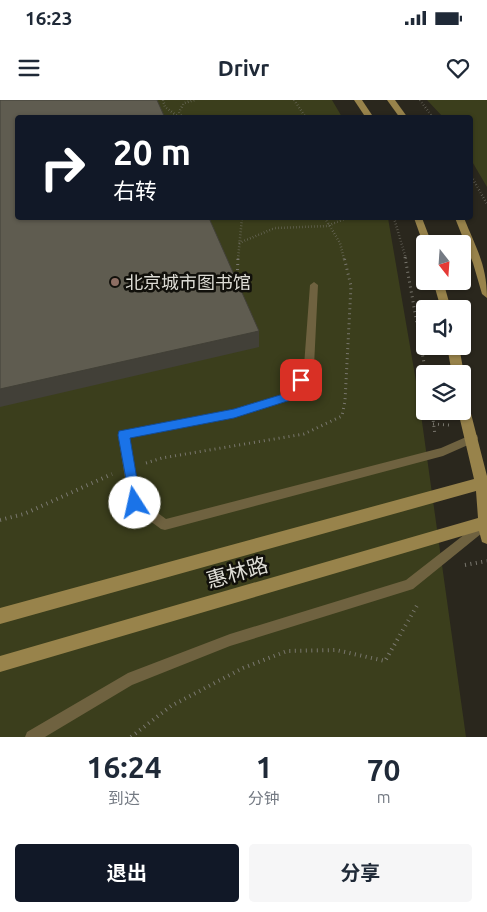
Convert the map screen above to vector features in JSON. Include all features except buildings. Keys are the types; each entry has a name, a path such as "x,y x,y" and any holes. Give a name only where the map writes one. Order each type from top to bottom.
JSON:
{"main road":[{"path":"358,100 368,115"},
{"path":"391,100 402,115"},
{"path":"419,220 424,235"},
{"path":"460,220 478,263 487,294"},
{"path":"468,420 484,483 486,527"},
{"name":"惠林路","path":"0,616 484,483"},
{"name":"惠林路","path":"0,664 486,527"}],"lane":[{"path":"314,285 309,366 293,395 234,413 123,435 135,503 165,525 443,452 473,438"},
{"path":"32,737 128,680 230,640 409,585 486,527"}],"path":[{"path":"163,100 165,107 177,115"},
{"path":"180,115 179,112 184,103 194,100"},
{"path":"294,100 304,115"},
{"path":"420,100 431,115"},
{"path":"473,179 487,204"},
{"path":"236,290 242,220"},
{"path":"239,243 255,234 277,228 307,229 330,227 343,220"},
{"path":"395,220 402,242 419,321 425,365"},
{"path":"131,737 171,706 243,668 287,651 336,650 385,661 425,593"}],"green space":[{"path":"0,100 332,100 341,115 15,115 15,220 388,220 416,381 416,420 422,420 466,737 0,737"},
{"path":"427,100 487,100 487,187 473,163 473,115 441,115"}],"place":[{"name":"北京城市图书馆","path":"115,282"}],"route":[{"path":"135,503 123,435 234,413 293,395 301,380"}]}
